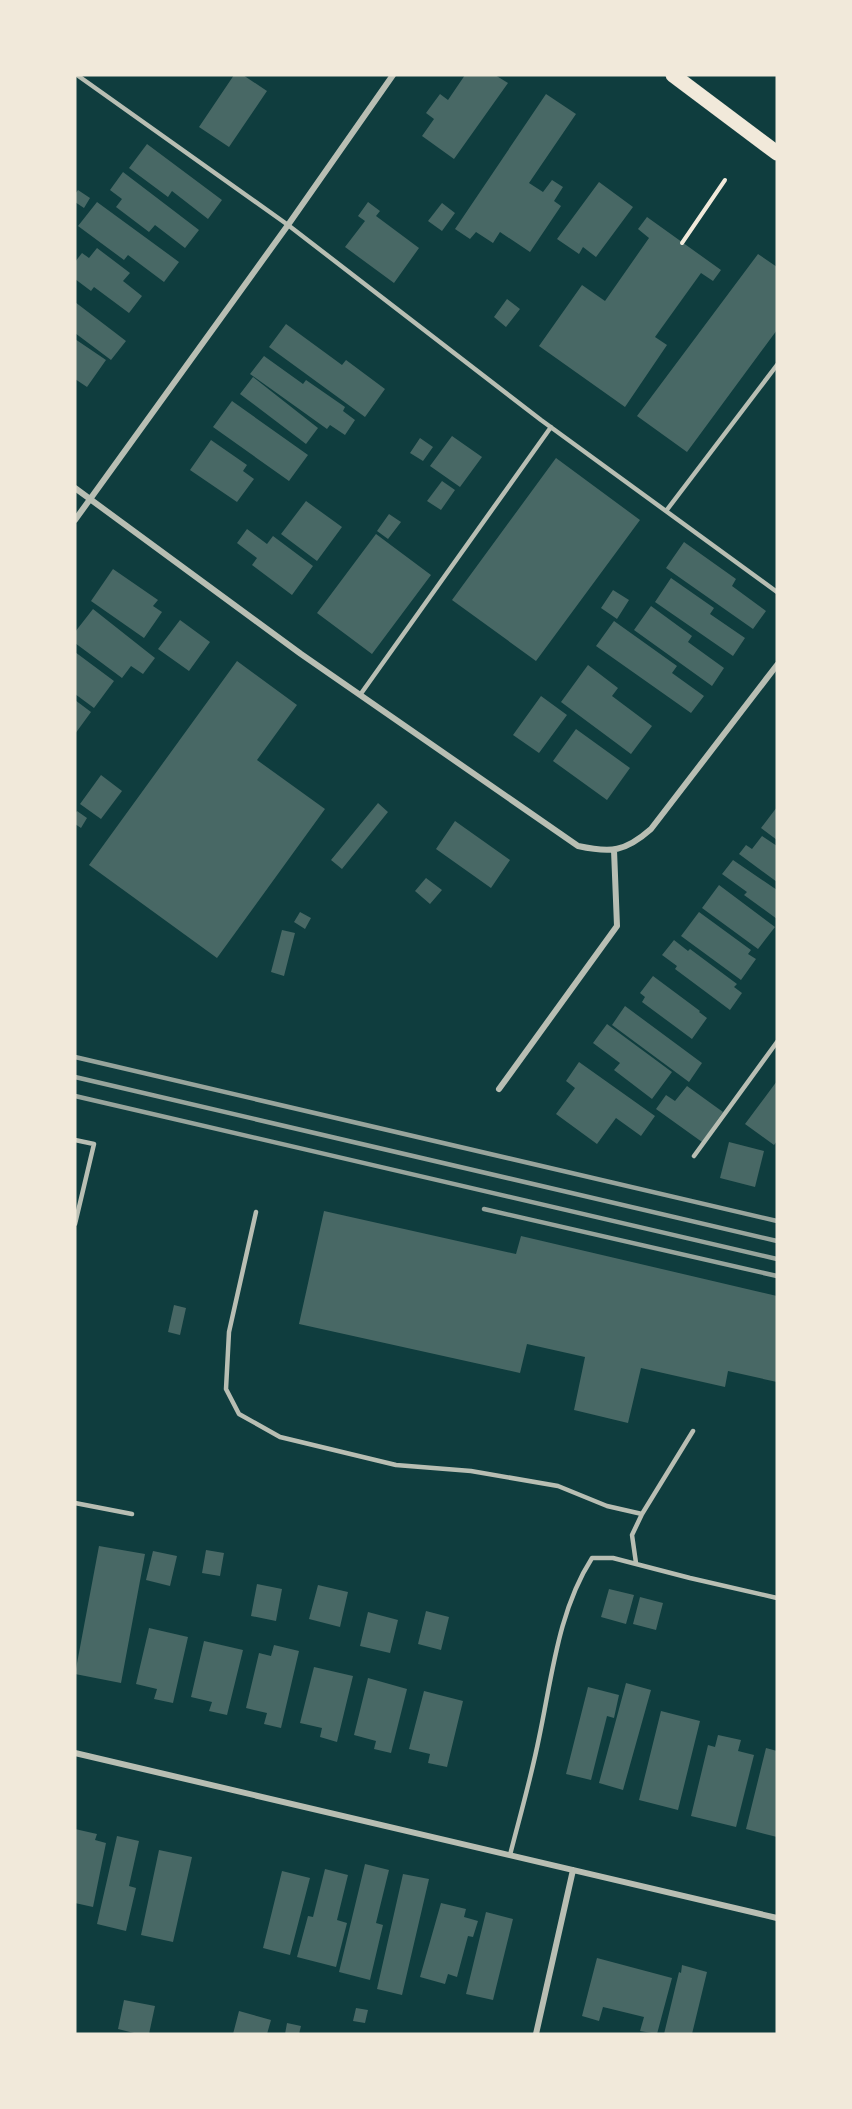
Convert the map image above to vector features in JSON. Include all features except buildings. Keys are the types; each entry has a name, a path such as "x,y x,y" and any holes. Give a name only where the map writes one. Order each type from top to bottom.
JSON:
{"main road":[{"path":"673,75 777,153"}],"street":[{"path":"75,520 393,75"},
{"path":"75,488 215,592 578,846 603,851 614,850 638,841 651,829 777,665"},
{"path":"499,1089 617,926 614,850"},
{"path":"75,1753 777,1918"},
{"path":"536,2034 573,1870"}],"lane":[{"path":"77,75 288,225 551,427 777,592"},
{"path":"666,511 777,365"},
{"path":"360,695 551,427"},
{"path":"694,1156 777,1042"},
{"path":"75,1140 94,1144 75,1224"},
{"path":"256,1212 229,1332 226,1389 239,1414 280,1437 396,1465 471,1471 558,1486 607,1506 642,1514"},
{"path":"636,1563 632,1535 642,1514 693,1431"},
{"path":"75,1503 132,1514"},
{"path":"510,1855 533,1765 566,1611 580,1576 592,1558 613,1558 777,1598"}],"path":[{"path":"682,243 725,180"}],"railway":[{"path":"75,1057 777,1221"},
{"path":"75,1077 777,1241"},
{"path":"75,1096 777,1259"},
{"path":"484,1209 777,1276"}]}
